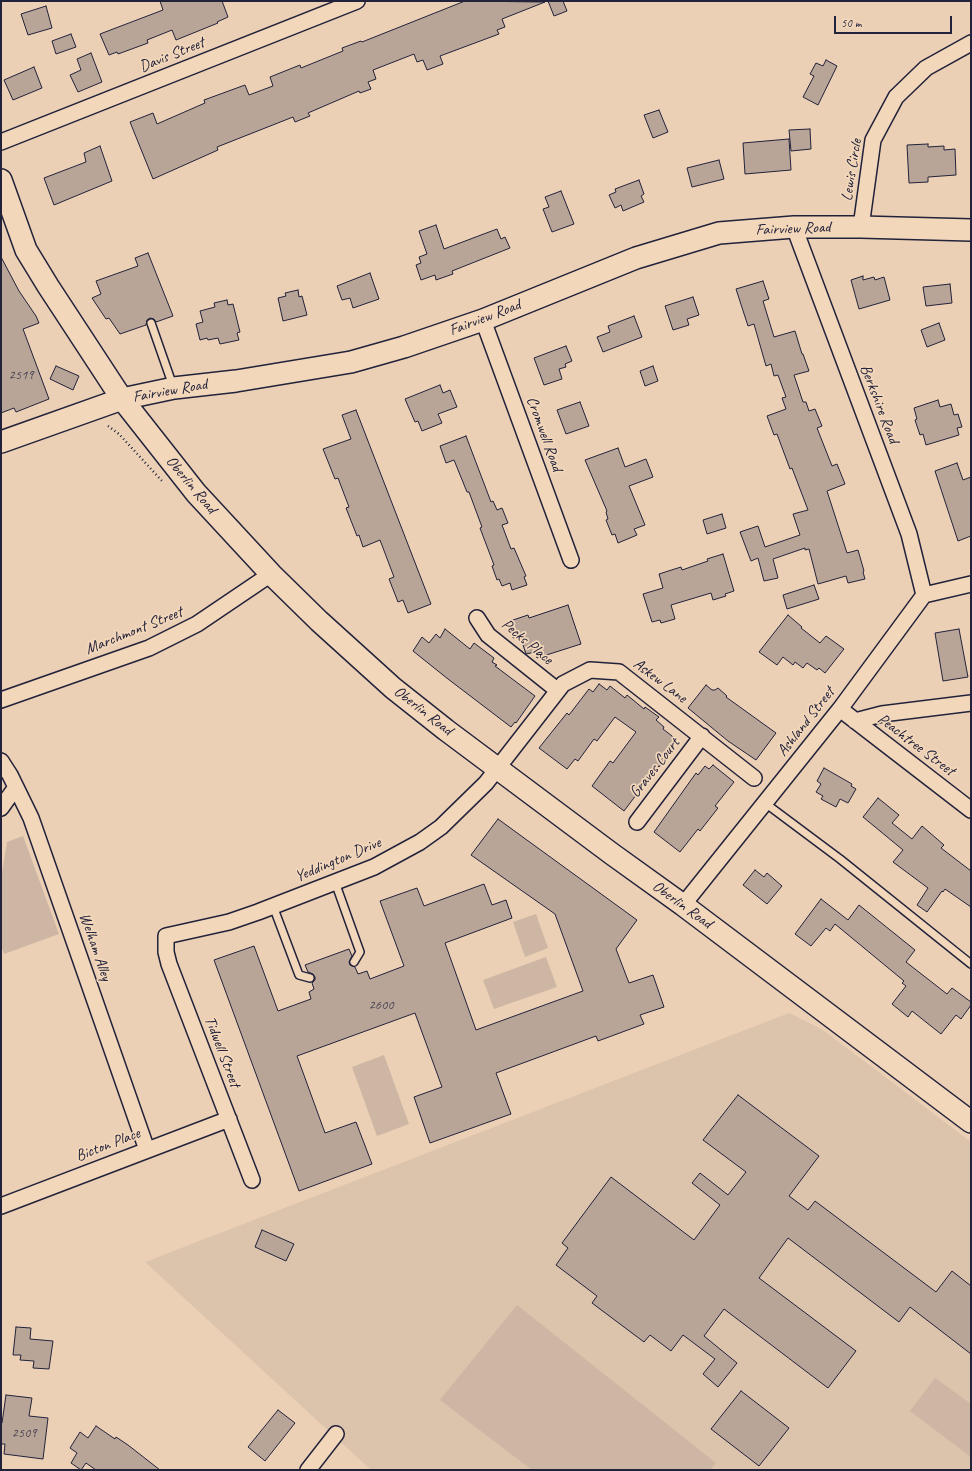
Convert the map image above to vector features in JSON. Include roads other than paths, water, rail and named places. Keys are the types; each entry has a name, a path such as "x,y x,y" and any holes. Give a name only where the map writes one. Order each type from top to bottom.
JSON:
{"main road":[{"name":"Oberlin Road","path":"1,180 26,250 122,399 196,493 271,574 319,621 393,688 498,769 683,905 971,1122"},
{"name":"Fairview Road","path":"1,442 122,399 174,388 243,380 351,362 404,347 483,320 636,258 719,232 794,227 971,230"}],"street":[{"name":"Davis Street","path":"1,142 357,1"},
{"name":"Lewis Circle","path":"861,227 873,140 896,97 926,68 971,43"},
{"name":"Berkshire Road","path":"794,227 909,534 924,595"},
{"name":"Cromwell Road","path":"483,320 571,560"},
{"name":"Marchmont Street","path":"1,700 149,648 197,624 271,574"},
{"path":"924,595 971,584"},
{"name":"Ashland Street","path":"683,905 840,709 924,595"},
{"name":"Pecks Place","path":"477,618 488,635 557,690"},
{"name":"Askew Lane","path":"498,769 557,690 563,684 590,670 619,672 754,778"},
{"path":"855,721 882,714 971,703"},
{"name":"Peachtree Street","path":"840,709 971,810"},
{"name":"Graves Court","path":"637,822 702,736"},
{"name":"Welham Alley","path":"1,761 31,818 147,1150"},
{"name":"Yeddington Drive","path":"166,936 229,922 374,867 420,842 441,827 486,783 498,769"},
{"path":"1,808 16,787"},
{"name":"Tidwell Street","path":"166,936 166,952 169,964 252,1180"},
{"name":"Bicton Place","path":"1,1206 229,1120"},
{"path":"308,1470 336,1434"}],"lane":[{"path":"150,324 174,388"},
{"path":"764,803 840,859 971,964"},
{"path":"335,882 360,952 354,962"},
{"path":"273,906 299,975 310,978"}]}
